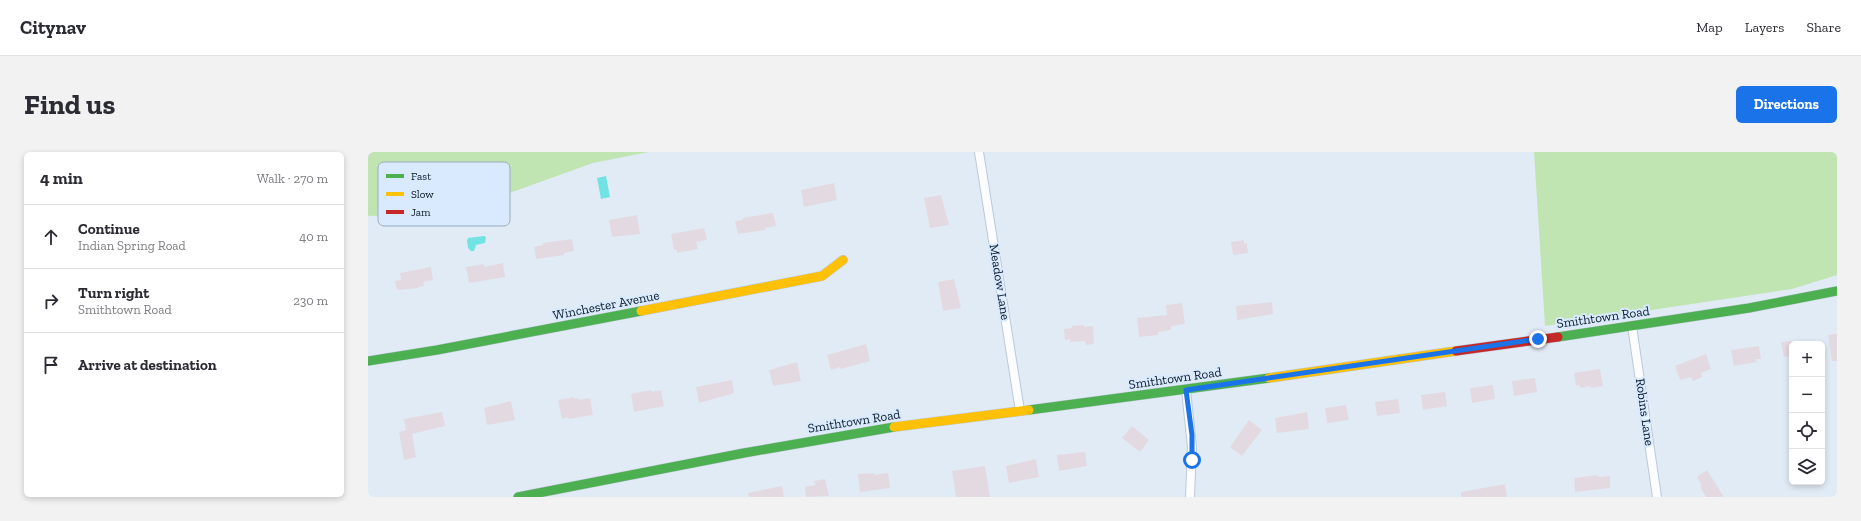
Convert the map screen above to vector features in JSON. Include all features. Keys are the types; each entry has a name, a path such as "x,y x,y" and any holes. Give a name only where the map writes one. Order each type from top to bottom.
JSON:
{"street":[{"name":"Meadow Lane","path":"979,152 1020,411"},
{"name":"Winchester Avenue","path":"368,361 437,350 822,276 843,260"},
{"name":"Smithtown Road","path":"518,497 759,450 888,428 1186,390 1632,326 1749,308 1837,291"},
{"name":"Robins Lane","path":"1632,326 1657,497"},
{"path":"1186,390 1192,447 1190,497"}],"green space":[{"path":"368,152 649,152 593,163 510,193 510,162 378,162 378,216 368,216"},
{"path":"1534,152 1837,152 1837,275 1792,289 1545,326"}],"water":[{"path":"606,176 610,197 601,199 597,178"},
{"path":"486,237 485,243 476,245 474,251 471,251 468,248 468,238"}],"building":[{"path":"834,183 837,200 804,207 801,190"},
{"path":"941,195 949,225 930,228 924,198"},
{"path":"773,213 776,226 765,228 766,230 738,234 735,221 743,220 743,218"},
{"path":"637,215 640,234 612,237 609,220"},
{"path":"704,228 707,240 696,242 698,249 677,253 677,250 674,250 671,234"},
{"path":"572,239 574,251 564,253 564,255 536,259 534,247 543,245 542,243"},
{"path":"1244,240 1244,244 1247,243 1248,253 1233,255 1231,242"},
{"path":"503,263 505,277 469,283 466,267 484,264 484,267"},
{"path":"431,267 433,280 423,282 424,286 418,288 397,290 395,281 401,280 400,273"},
{"path":"954,279 961,308 943,311 938,282"},
{"path":"1272,302 1273,314 1237,320 1236,306"},
{"path":"1182,303 1185,324 1171,326 1171,330 1158,332 1158,335 1139,337 1137,318 1167,315 1166,305"},
{"path":"1084,325 1084,327 1093,326 1094,344 1086,345 1085,341 1070,342 1070,339 1065,340 1064,329 1072,328 1072,326"},
{"path":"1837,334 1837,361 1832,361 1828,335"},
{"path":"1789,341 1789,356 1784,357 1781,342"},
{"path":"866,344 870,361 831,370 827,355"},
{"path":"1759,346 1761,359 1756,359 1757,362 1734,366 1731,350"},
{"path":"1706,354 1711,369 1703,372 1701,374 1702,377 1693,381 1691,377 1680,380 1675,366"},
{"path":"797,362 801,381 773,386 769,370"},
{"path":"1600,369 1603,386 1580,388 1580,385 1576,386 1574,373"},
{"path":"1535,378 1537,392 1514,396 1512,381"},
{"path":"732,380 734,393 699,403 696,387"},
{"path":"1493,385 1495,399 1472,403 1470,388"},
{"path":"651,390 652,392 661,390 664,406 634,412 631,394"},
{"path":"1445,392 1447,406 1423,410 1421,395"},
{"path":"574,397 575,399 579,398 579,400 590,398 593,415 569,419 568,417 562,419 558,400"},
{"path":"1398,399 1400,413 1377,416 1375,402"},
{"path":"511,401 515,420 487,425 484,408"},
{"path":"1346,405 1349,420 1327,423 1325,408"},
{"path":"442,412 445,426 412,434 416,457 404,460 399,432 406,430 404,419"},
{"path":"1307,412 1309,429 1277,433 1275,418"},
{"path":"1249,420 1262,430 1242,456 1230,447"},
{"path":"1132,426 1149,440 1140,452 1122,438"},
{"path":"1085,452 1087,466 1059,471 1057,455"},
{"path":"1036,459 1039,477 1009,483 1006,466"},
{"path":"985,466 990,497 956,497 952,471"},
{"path":"1707,470 1724,497 1706,497 1700,487 1702,486 1697,477"},
{"path":"874,473 874,475 888,473 890,488 860,492 858,474"},
{"path":"1598,475 1598,477 1610,476 1610,488 1575,492 1574,478"},
{"path":"825,479 829,496 806,497 805,487 815,485 814,481"},
{"path":"1505,484 1507,497 1461,497 1461,492"},
{"path":"782,486 784,497 749,497 748,493"}],"traffic: fast":[{"path":"1558,337 1749,308 1837,291"},
{"path":"368,361 437,350 641,311"},
{"path":"1029,410 1269,378"},
{"path":"518,497 744,453 894,427"}],"traffic: slow":[{"path":"641,311 822,276 843,260"},
{"path":"1269,378 1456,351"},
{"path":"894,427 1029,410"}],"traffic: jam":[{"path":"1456,351 1558,337"}],"route":[{"path":"1192,460 1192,435 1186,390 1538,339"}]}
